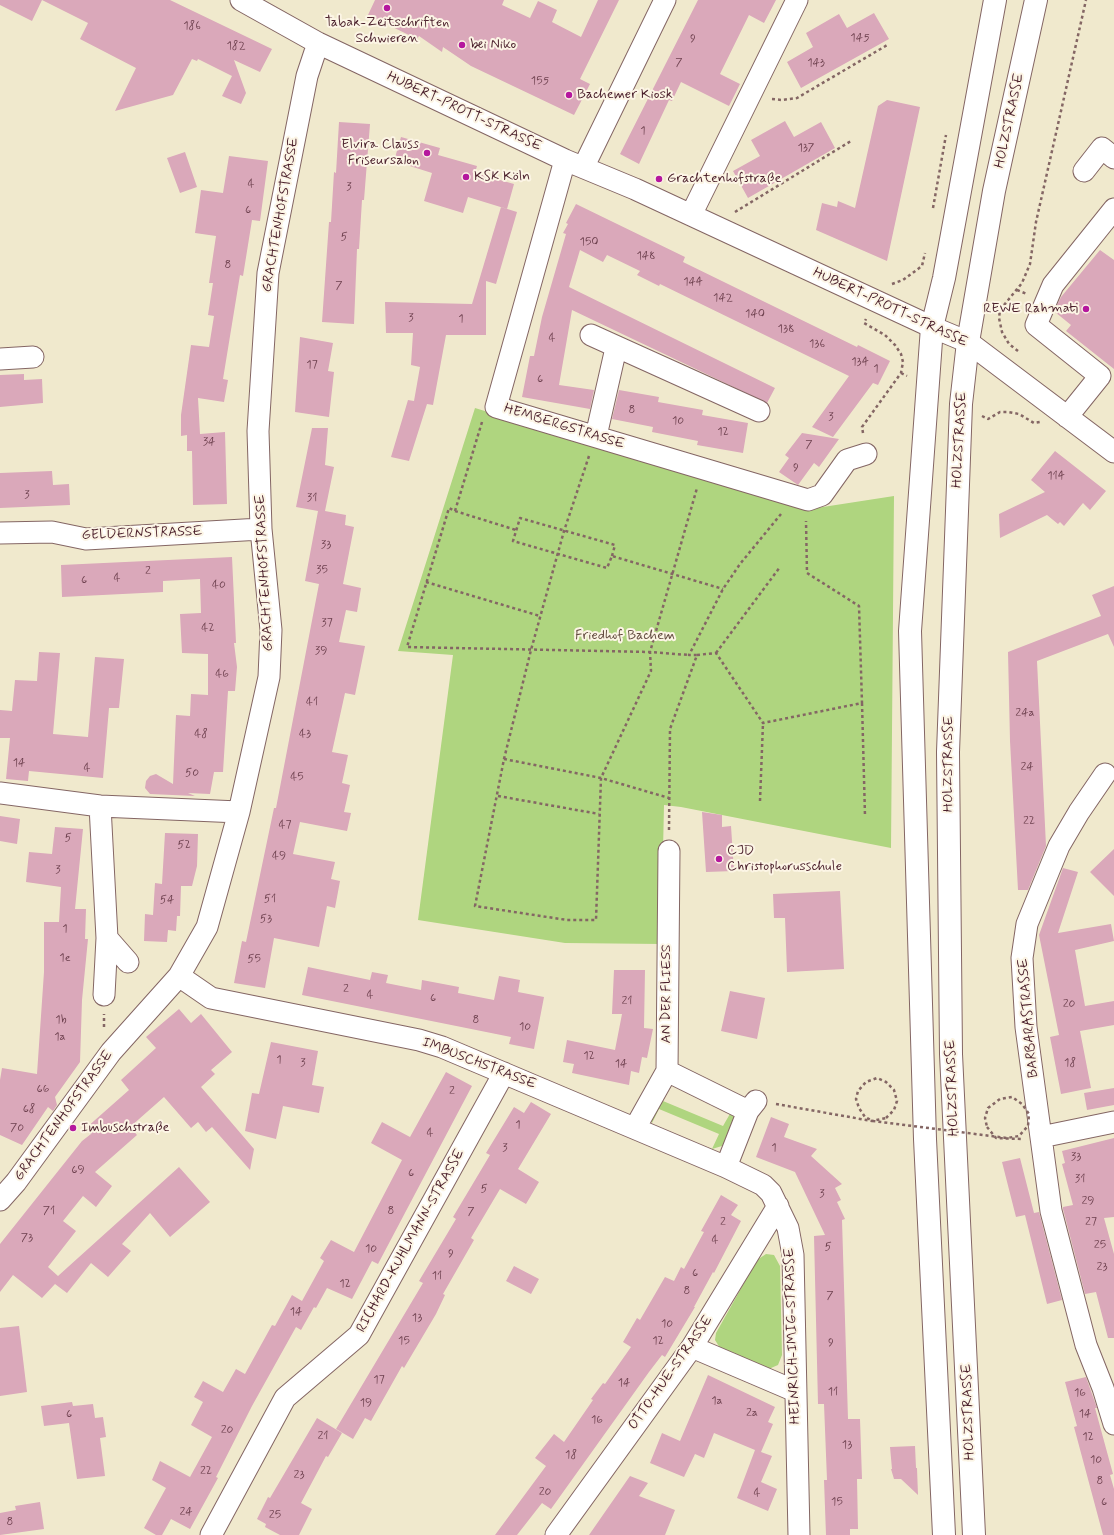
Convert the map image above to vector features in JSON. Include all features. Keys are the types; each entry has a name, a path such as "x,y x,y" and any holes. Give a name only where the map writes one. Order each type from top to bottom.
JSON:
{"main road":[{"path":"944,1535 925,1131 910,631 932,327 944,278 995,0"},
{"name":"HOLZSTRASSE","path":"974,1535 951,1054 948,752 961,404 968,342 994,191 1036,0"}],"street":[{"name":"HUBERT-PROTT-STRASSE","path":"241,0 271,6 318,42 574,163 691,215 729,234 932,327 968,342 1114,452"},
{"path":"574,163 665,0"},
{"path":"691,215 797,0"},
{"name":"GRACHTENHOFSTRASSE","path":"0,1200 16,1182 111,1052 179,976 207,927 239,812 269,677 271,630 261,529 258,431 268,273 307,76 318,42"},
{"path":"1084,171 1102,148 1114,158"},
{"name":"HEMBERGSTRASSE","path":"574,163 496,406 593,443 808,500 822,495 847,460 866,454"},
{"path":"1067,416 1100,376 1036,325 1053,285 1114,209"},
{"path":"591,336 759,411"},
{"path":"593,443 616,348"},
{"path":"0,359 32,358"},
{"name":"GELDERNSTRASSE","path":"0,533 52,532 86,539 261,529"},
{"name":"BARBARASTRASSE","path":"1105,774 1079,812 1059,846 1027,924 1022,958 1026,1027 1052,1211 1086,1345 1103,1388 1114,1424"},
{"path":"0,792 100,806 239,812"},
{"path":"100,806 107,938 104,995"},
{"name":"AN DER FLIESS","path":"635,1128 666,1071 669,851"},
{"path":"107,938 128,962"},
{"name":"IMBUSCHSTRASSE","path":"179,976 211,998 418,1040 442,1047 726,1166"},
{"path":"666,1071 752,1106 726,1166"},
{"name":"RICHARD-KUHLMANN-STRASSE","path":"211,1535 286,1398 359,1334 504,1073"},
{"path":"1041,1137 1114,1122"},
{"name":"HEINRICH-IMIG-STRASSE","path":"726,1166 763,1185 771,1193 788,1228 793,1255 799,1535"},
{"name":"OTTO-HUE-STRASSE","path":"556,1535 692,1347 778,1206"},
{"path":"692,1347 795,1391"}],"path":[{"path":"1019,352 1010,344 1002,332 998,318 1000,310 1022,283 1030,264 1036,222 1086,0"},
{"path":"750,93 782,100 797,98 889,44"},
{"path":"729,234 734,212 851,141"},
{"path":"889,284 903,280 922,266"},
{"path":"864,324 885,335 901,354 903,362 901,373 862,427 866,454"},
{"path":"988,419 1000,412 1019,414"},
{"path":"455,511 484,418"},
{"path":"593,443 564,530 530,650 504,759 498,796 475,906 567,920 596,920 601,778 651,671 650,652 699,482"},
{"path":"516,530 449,508 407,647 650,652 689,655 716,653 780,567"},
{"path":"689,655 723,590 740,564 783,512 776,510"},
{"path":"520,518 615,545 607,568 513,541 516,530 520,518"},
{"path":"802,520 807,522 807,573 858,606 865,816"},
{"path":"612,556 723,590"},
{"path":"426,582 540,616"},
{"path":"716,653 763,723 760,801"},
{"path":"669,851 670,729 697,655"},
{"path":"763,723 862,703"},
{"path":"504,759 601,778 669,798"},
{"path":"498,796 599,814"},
{"path":"104,995 104,1040 111,1052"},
{"path":"752,1106 872,1121 886,1118 894,1110 897,1101 894,1090 886,1082 877,1078 866,1082 858,1091 856,1099 865,1118 873,1121 1007,1138 1019,1136 1028,1126 1029,1114 1022,1104 1012,1097 1000,1099 988,1108 985,1118 987,1127 996,1138 1022,1139 1041,1137"}],"green space":[{"name":"Friedhof Bachem","path":"475,408 797,507 810,509 894,496 891,848 664,805 661,944 565,943 418,920 453,655 398,651"},
{"path":"670,1086 663,1101 723,1126 731,1112 734,1117 730,1132 722,1146 712,1149 719,1134 659,1109 652,1123 650,1115"},
{"path":"766,1254 774,1255 780,1266 782,1355 778,1365 771,1368 767,1368 720,1348 715,1340 716,1333 757,1260"}],"building":[{"path":"0,0 42,0 32,21 0,5"},
{"path":"42,0 170,0 272,49 260,72 234,60 246,93 241,104 222,96 232,76 198,59 197,61 192,59 173,95 115,111 136,68 80,39 88,23"},
{"path":"375,0 504,0 502,5 530,18 538,1 557,10 552,22 581,37 598,0 619,0 580,79 590,84 574,115 471,66 443,47 442,52 419,36 417,39 368,15"},
{"path":"698,0 776,0 764,23 749,15 720,74 740,84 729,106 681,82 672,101 669,100 639,164 620,154"},
{"path":"874,13 889,39 801,88 787,62 813,47 806,33 839,14 847,28"},
{"path":"887,100 920,107 887,261 816,230 822,203 837,207 838,201 855,208 878,106"},
{"path":"785,121 794,137 821,122 835,148 748,198 733,171 760,156 751,140"},
{"path":"339,122 370,124 364,200 362,200 359,249 357,249 354,324 322,322 329,222 331,222 334,172 336,173"},
{"path":"401,137 440,148 438,155 477,166 475,173 514,184 507,209 468,197 463,213 424,201 432,173 394,161"},
{"path":"185,152 197,187 180,193 167,158"},
{"path":"229,156 268,161 260,221 252,220 243,276 240,275 223,379 228,380 224,402 198,398 200,434 225,432 227,504 193,505 192,451 187,451 187,435 181,436 181,415 191,345 209,347 214,316 208,315 213,283 209,283 216,236 195,233 201,190 223,193"},
{"path":"576,204 685,257 683,262 857,347 858,345 890,361 878,385 873,383 833,437 812,427 849,376 660,284 659,286 637,275 640,271 607,255 603,262 580,250 569,287 775,388 767,403 572,310 559,385 594,390 590,409 522,397 530,356 534,356 542,317 566,234 563,233 568,224 566,223"},
{"path":"501,207 517,212 496,284 486,281 486,335 446,335 433,405 427,404 409,461 391,457 408,400 414,401 420,367 411,365 413,333 386,333 385,302 472,304"},
{"name":"REWE Rahmati","path":"1100,250 1114,260 1114,369 1066,331 1071,325 1055,312 1059,306 1057,305 1061,297"},
{"path":"300,337 333,343 328,371 334,372 329,417 295,412"},
{"path":"24,374 24,380 42,379 43,403 0,407 0,375"},
{"path":"619,390 659,397 658,402 703,410 702,415 748,423 743,453 697,445 698,441 652,432 653,427 612,419"},
{"path":"312,428 328,428 325,465 334,467 325,511 346,515 345,525 354,527 343,584 361,588 357,612 346,610 339,642 365,646 355,695 345,693 332,752 348,755 342,783 350,785 344,812 351,813 347,831 300,822 293,854 335,862 331,879 340,881 335,908 327,906 319,947 274,938 265,988 234,983 242,941 246,942 274,808 276,808 319,584 305,581 318,511 296,507"},
{"path":"802,433 839,439 819,467 814,463 798,485 779,472 789,458 785,455"},
{"path":"1055,451 1106,491 1090,510 1083,503 1064,526 1060,522 1058,524 1047,515 1000,538 999,514 1045,492 1031,480"},
{"path":"52,471 53,485 69,484 70,505 0,508 0,473"},
{"path":"232,557 236,643 234,643 237,667 235,691 228,691 223,772 214,772 210,794 188,793 195,796 150,794 145,788 146,781 150,776 156,774 173,784 176,715 190,716 191,694 208,695 208,654 182,653 180,614 201,613 200,579 163,581 163,592 62,597 61,565"},
{"path":"1114,586 1114,647 1108,634 1037,661 1046,846 1028,890 1018,890 1010,741 1008,652 1101,616 1092,595"},
{"path":"39,652 60,653 53,734 88,737 95,657 124,659 119,708 109,708 103,778 29,771 28,781 6,779 10,738 0,738 0,710 12,711 15,680 37,681"},
{"path":"702,812 722,815 722,827 731,826 734,871 706,872"},
{"path":"0,816 20,819 17,844 0,841"},
{"path":"55,827 83,829 75,909 86,909 85,939 88,939 82,1000 80,1062 55,1097 57,1105 53,1111 48,1107 22,1145 0,1135 0,1080 2,1068 37,1074 44,972 44,922 59,922 61,887 26,882 29,852 52,854"},
{"path":"165,833 198,834 197,866 192,886 181,886 180,916 177,916 176,931 168,930 167,942 144,941 145,914 153,915 155,883 162,884"},
{"path":"1114,849 1114,896 1090,872"},
{"path":"1063,868 1078,872 1058,933 1111,924 1114,941 1075,950 1085,1006 1114,1001 1114,1025 1080,1031 1091,1088 1061,1094 1050,1037 1059,1035 1039,935"},
{"path":"840,891 844,969 787,972 785,918 774,918 773,894"},
{"path":"308,967 370,980 372,972 388,975 386,983 421,990 422,980 459,987 458,993 494,1000 499,976 520,980 518,992 544,997 534,1049 509,1044 511,1037 302,995"},
{"path":"614,970 645,970 644,1028 653,1029 647,1058 642,1057 639,1073 631,1071 629,1085 572,1073 574,1064 563,1062 567,1040 615,1050 622,1014 612,1014"},
{"path":"730,991 765,998 757,1039 721,1031"},
{"path":"179,1009 191,1023 201,1014 232,1052 211,1070 215,1074 201,1087 254,1149 250,1170 212,1127 206,1132 198,1122 191,1128 164,1097 130,1127 137,1135 95,1172 112,1186 96,1207 83,1196 63,1221 76,1231 48,1267 58,1276 179,1167 210,1202 170,1237 150,1213 122,1244 131,1251 108,1277 91,1263 67,1293 55,1284 42,1298 13,1275 0,1292 0,1244 82,1141 91,1134 86,1128 129,1090 121,1080 156,1048 146,1037"},
{"path":"271,1042 318,1051 312,1085 324,1087 319,1113 283,1106 276,1139 245,1131 252,1093 259,1094"},
{"path":"446,1072 472,1086 378,1264 372,1261 352,1299 327,1288 316,1308 314,1307 301,1330 296,1327 252,1406 216,1477 218,1478 190,1529 171,1519 162,1535 156,1535 144,1528 166,1488 152,1480 160,1461 190,1477 212,1437 191,1425 203,1402 194,1397 203,1381 223,1392 236,1369 245,1374 272,1325 275,1326 292,1295 302,1301 324,1261 320,1258 331,1240 354,1252 402,1160 371,1143 382,1122 410,1137"},
{"path":"1114,1088 1114,1105 1087,1110 1084,1093"},
{"path":"531,1102 551,1114 518,1169 539,1182 526,1204 500,1189 471,1238 474,1240 443,1294 445,1295 436,1314 404,1368 402,1366 371,1421 365,1418 353,1439 336,1429 423,1283 419,1281 456,1219 453,1217 490,1155 486,1153 514,1107 524,1113"},
{"path":"771,1117 789,1124 784,1137 817,1149 811,1156 842,1184 835,1188 841,1200 837,1202 845,1219 842,1220 848,1419 860,1419 862,1479 857,1479 858,1529 850,1529 850,1535 826,1535 824,1480 827,1480 824,1404 818,1404 814,1236 825,1235 795,1172 756,1157"},
{"path":"1114,1138 1114,1217 1104,1218 1114,1254 1114,1338 1108,1338 1096,1292 1085,1294 1063,1209 1063,1207 1073,1205 1062,1164 1065,1163 1062,1151"},
{"path":"1020,1158 1034,1213 1039,1212 1062,1300 1047,1304 1025,1215 1016,1217 1002,1162"},
{"path":"721,1195 738,1205 731,1215 741,1221 695,1307 665,1357 662,1355 649,1372 551,1509 542,1503 517,1535 495,1535 546,1466 535,1458 554,1434 564,1442 593,1400 591,1399 603,1383 605,1384 631,1347 623,1342 637,1318 640,1320 665,1277 674,1281 681,1267 684,1269 704,1232 701,1231"},
{"path":"514,1266 539,1279 531,1294 506,1281"},
{"path":"19,1326 27,1392 0,1396 0,1328"},
{"path":"708,1375 775,1407 768,1422 773,1424 761,1452 772,1456 761,1482 777,1489 768,1511 737,1498 755,1450 714,1433 704,1458 695,1454 684,1477 650,1463 662,1433 680,1441"},
{"path":"1086,1377 1097,1408 1095,1408 1113,1474 1110,1475 1114,1489 1114,1535 1103,1535 1074,1427 1077,1426 1065,1382"},
{"path":"72,1402 73,1406 93,1404 95,1418 103,1417 106,1437 100,1438 105,1476 77,1479 69,1423 44,1426 41,1406"},
{"path":"317,1418 342,1433 328,1457 326,1456 301,1503 312,1509 299,1535 280,1535 265,1527 266,1524 257,1519 268,1497 270,1498"},
{"path":"915,1446 918,1495 901,1479 894,1479 891,1469 890,1447"},
{"path":"630,1476 648,1483 639,1496 675,1510 665,1535 589,1535"},
{"path":"40,1502 44,1529 0,1535 0,1513 16,1510 15,1506"}],"place":[{"name":"Tabak-Zeitschriften Schwieren","path":"387,8"},
{"name":"bei Niko","path":"462,45"},
{"name":"Bachemer Kiosk","path":"569,95"},
{"name":"Elvira Clauss Friseursalon","path":"427,153"},
{"name":"KSK Köln","path":"466,177"},
{"name":"Grachtenhofstraße","path":"659,179"},
{"name":"REWE Rahmati","path":"1086,309"},
{"name":"CJD Christophorusschule","path":"719,859"},
{"name":"Imbuschstraße","path":"73,1128"}]}
